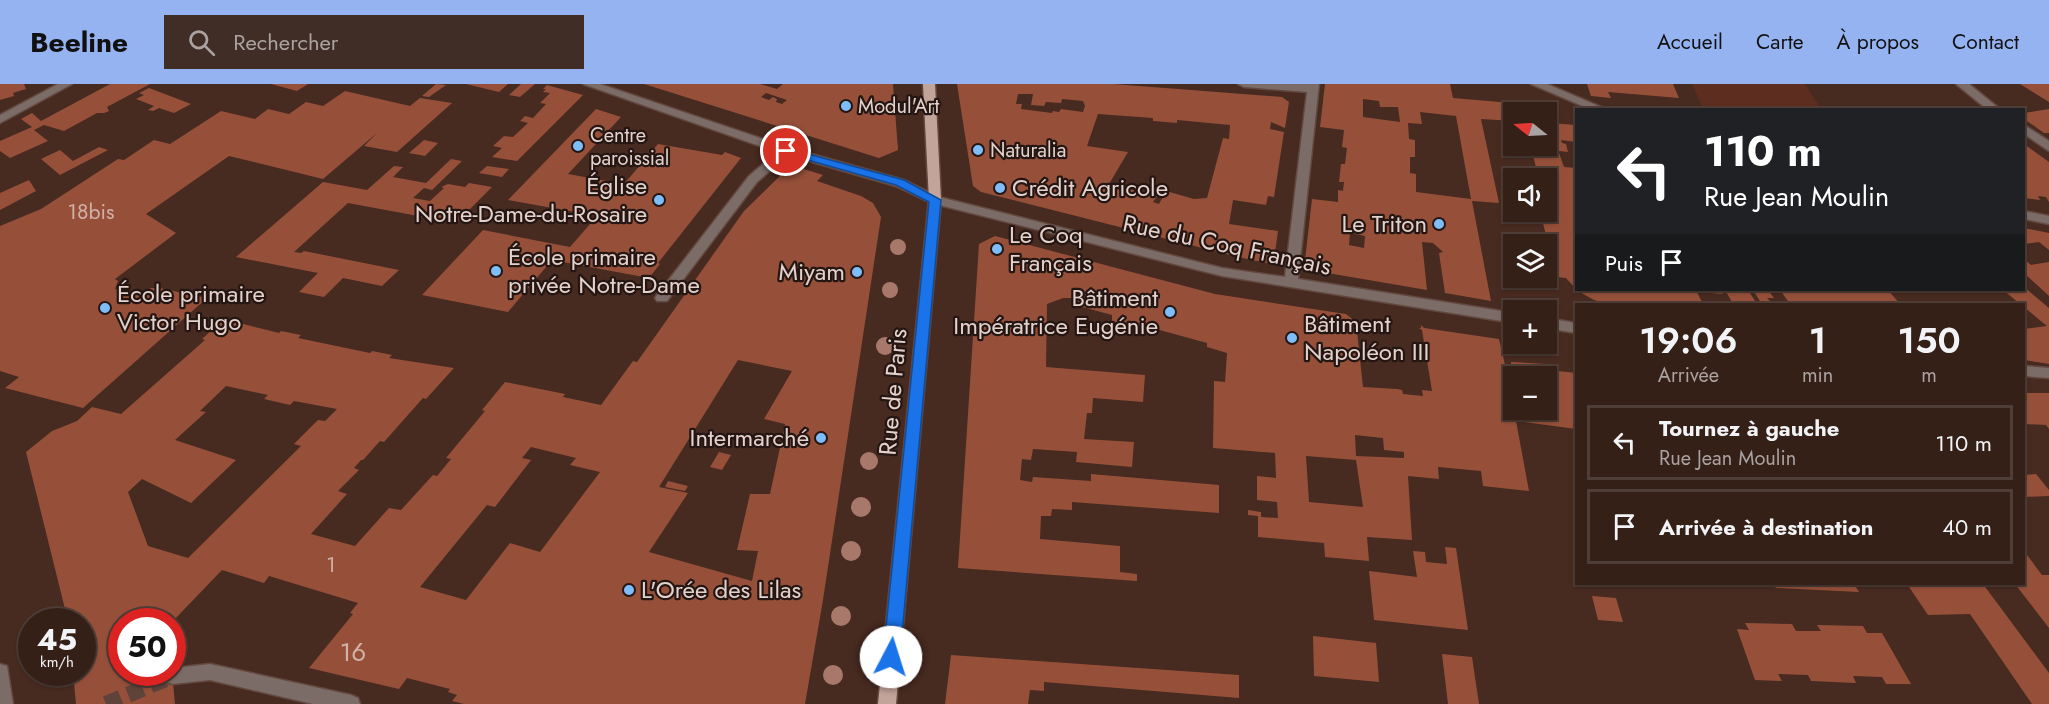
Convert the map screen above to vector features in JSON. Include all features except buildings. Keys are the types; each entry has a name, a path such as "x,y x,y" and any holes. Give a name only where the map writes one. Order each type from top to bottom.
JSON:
{"main road":[{"name":"Rue de Paris","path":"887,704 935,200 929,84"}],"street":[{"path":"0,120 66,84"},
{"name":"Rue du Coq Français","path":"589,84 786,151 900,183 935,200 1222,272 1503,316"},
{"path":"1244,84 1313,86 1291,283"},
{"path":"1537,84 1598,108"},
{"path":"1962,84 1993,108"},
{"path":"2025,130 2049,147"},
{"path":"662,298 753,179 786,151"},
{"path":"2025,215 2049,220"},
{"path":"1557,325 1575,328"},
{"path":"2025,371 2049,373"},
{"path":"0,672 4,704"},
{"path":"186,675 210,672 351,704"}],"shaded area":[{"path":"1692,84 1805,84 1820,108 1703,108"}],"tunnel":[{"path":"106,704 149,686"}],"place":[{"name":"Modul'Art","path":"846,106"},
{"name":"Centre paroissial","path":"578,146"},
{"name":"Naturalia","path":"978,150"},
{"name":"Crédit Agricole","path":"1000,188"},
{"name":"Église Notre-Dame-du-Rosaire","path":"659,200"},
{"name":"Le Triton","path":"1439,224"},
{"name":"Le Coq Français","path":"997,249"},
{"name":"École primaire privée Notre-Dame","path":"496,271"},
{"name":"Miyam","path":"857,272"},
{"name":"École primaire Victor Hugo","path":"105,308"},
{"name":"Bâtiment Impératrice Eugénie","path":"1170,312"},
{"name":"Bâtiment Napoléon III","path":"1292,338"},
{"name":"Intermarché","path":"821,438"},
{"name":"L'Orée des Lilas","path":"629,590"}],"route":[{"path":"786,151 900,183 935,200 891,657"}]}
